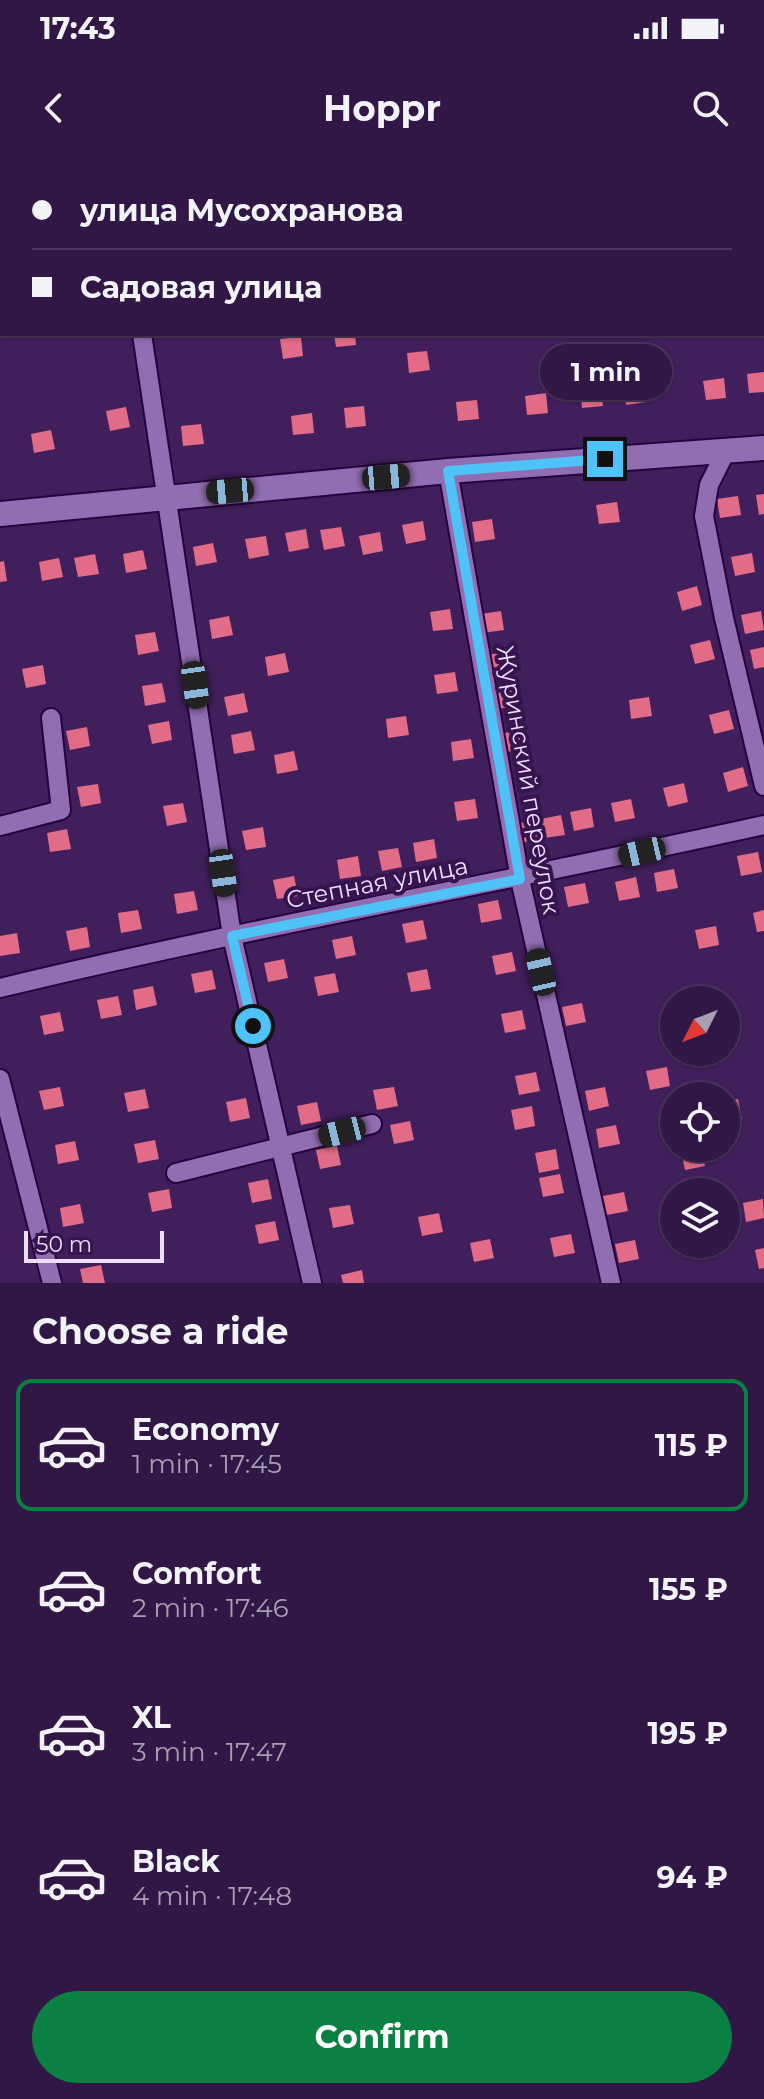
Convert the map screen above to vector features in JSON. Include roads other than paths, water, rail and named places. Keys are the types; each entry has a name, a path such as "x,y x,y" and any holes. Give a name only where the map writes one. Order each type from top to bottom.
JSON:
{"street":[{"path":"142,336 232,936 312,1283"},
{"path":"0,514 448,471 764,448"},
{"path":"726,451 709,485 704,516 724,618 764,786"},
{"name":"Журинский переулок","path":"448,471 520,879 611,1283"},
{"path":"0,826 61,810 51,718"},
{"name":"Степная улица","path":"0,988 232,936 520,879 764,825"},
{"path":"0,1079 52,1283"},
{"path":"176,1173 372,1124"}]}
